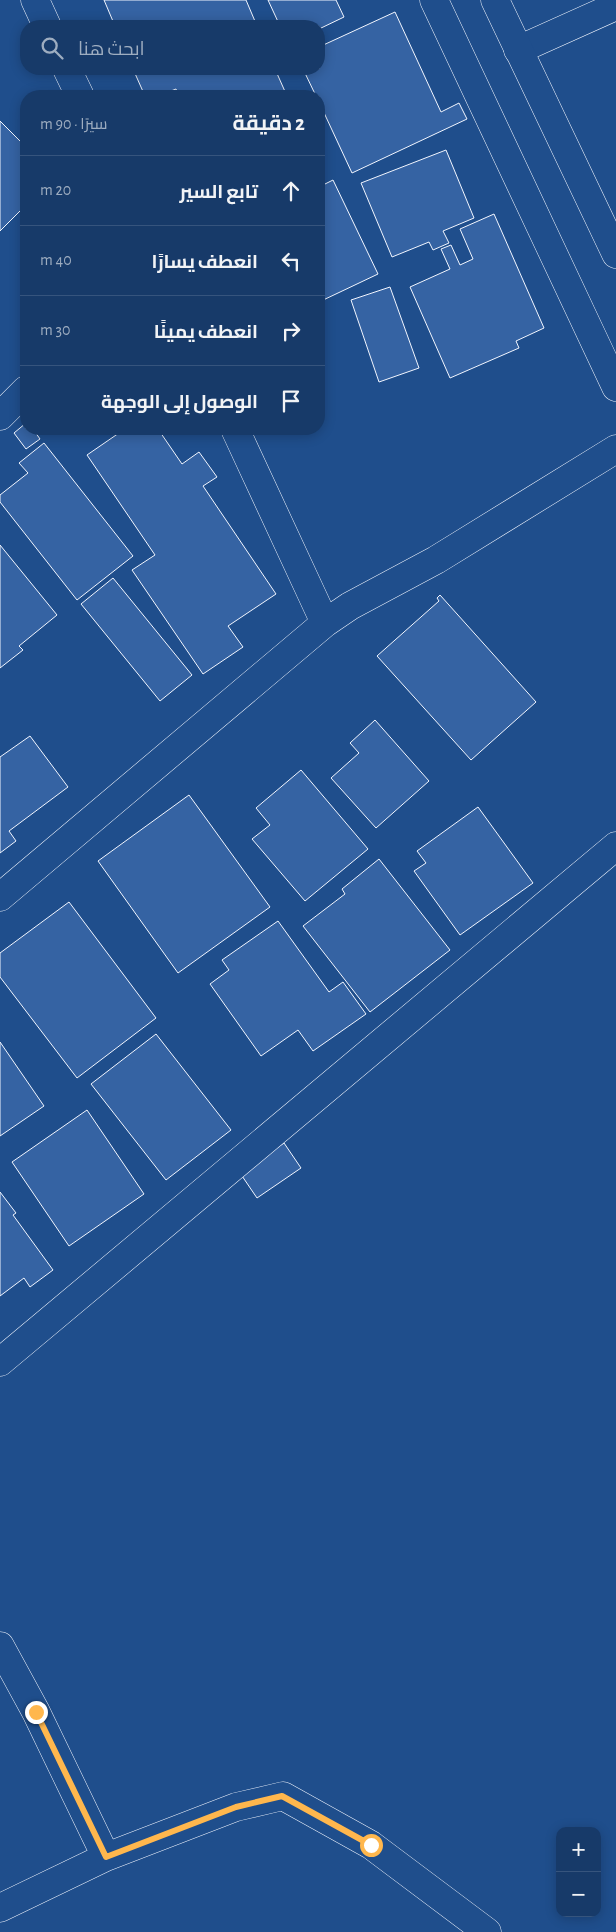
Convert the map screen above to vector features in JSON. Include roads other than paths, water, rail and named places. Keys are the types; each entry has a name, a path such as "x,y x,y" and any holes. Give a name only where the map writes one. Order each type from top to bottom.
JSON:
{"street":[{"path":"35,0 44,20"},
{"path":"434,0 616,387"},
{"path":"496,0 616,254"},
{"path":"518,50 616,6"},
{"path":"70,75 77,90"},
{"path":"0,416 20,396"},
{"path":"238,435 325,623"},
{"path":"0,897 325,623 350,606 436,560 616,449"},
{"path":"0,1362 616,846"},
{"path":"0,1646 36,1712 106,1857"},
{"path":"0,1908 106,1857 236,1807 282,1796 371,1845 487,1932"}]}
